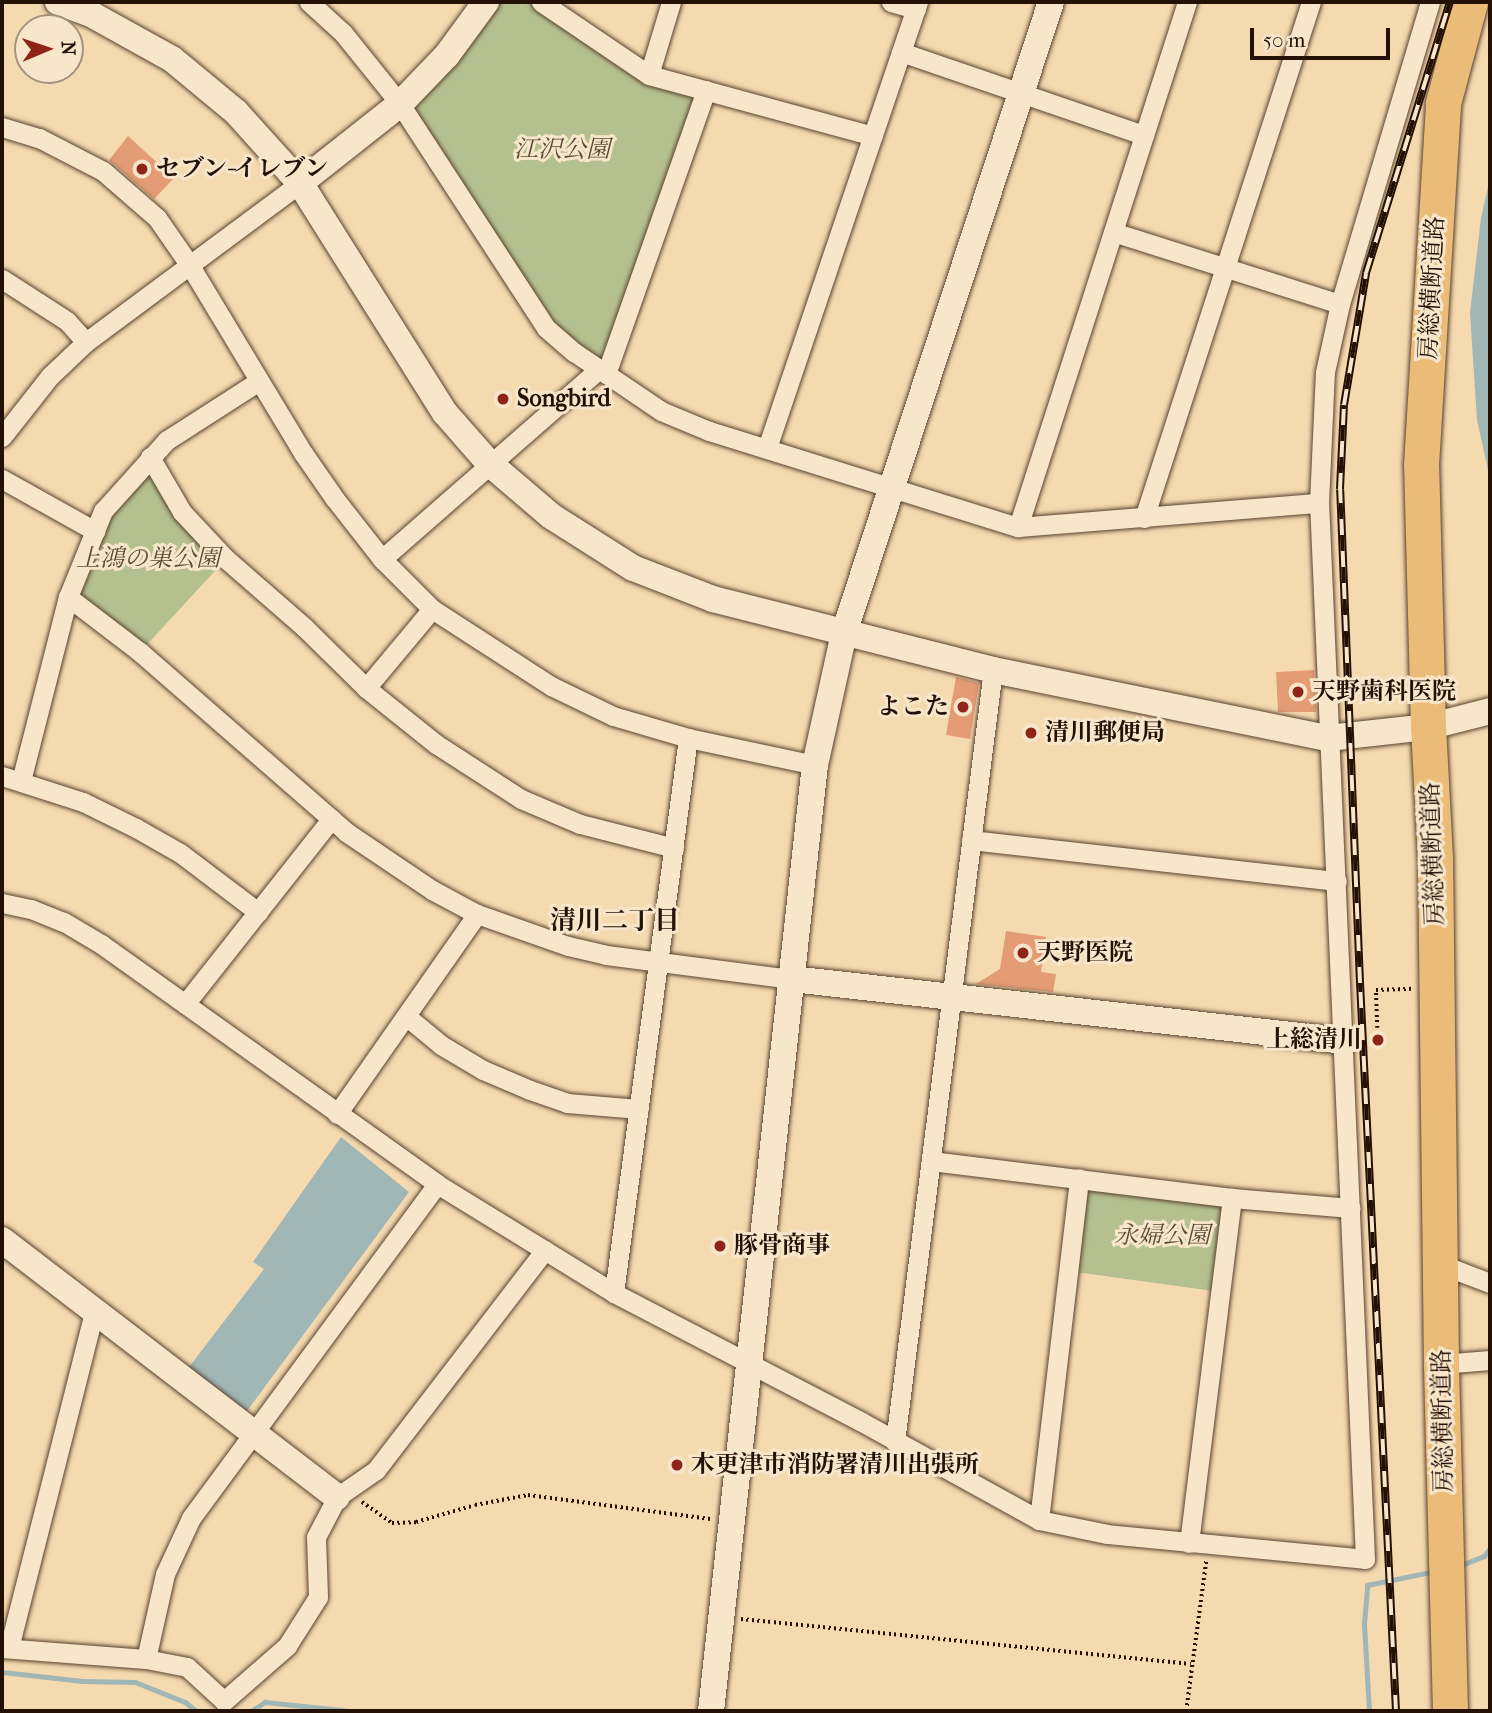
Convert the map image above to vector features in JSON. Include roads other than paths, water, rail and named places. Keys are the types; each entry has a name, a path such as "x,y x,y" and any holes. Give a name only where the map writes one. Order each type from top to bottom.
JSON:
{"highway":[{"name":"房総横断道路","path":"1450,1711 1441,1364 1435,859 1428,727 1421,465 1443,103 1470,2"}],"street":[{"path":"58,2 89,13 172,59 236,112 300,183 445,413 489,463 551,516 633,568 713,599 993,670 1328,738 1428,727 1490,711"},
{"path":"309,2 343,33 400,104 546,328 661,411 709,431 1018,527 1319,503"},
{"path":"2,437 50,376 86,342 300,183 400,104 447,55 486,2"},
{"path":"541,2 649,75 873,136"},
{"path":"649,75 671,2"},
{"path":"767,448 917,5 891,2"},
{"path":"711,1711 815,765 844,633 1051,2"},
{"path":"1018,527 1187,2"},
{"path":"1144,518 1311,2"},
{"path":"2,903 64,922 185,1004 437,1184 614,1293 1039,1520 1107,1534 1364,1559 1345,1041 1328,738 1319,503 1325,372 1340,304 1430,2"},
{"path":"901,52 1144,135"},
{"path":"382,559 489,463 602,371 706,90"},
{"path":"2,127 62,148 103,171 156,218 189,264 303,453 382,559 432,609 551,686 612,716 688,738 815,765"},
{"path":"1113,232 1340,304"},
{"path":"2,279 67,321 86,342"},
{"path":"258,912 180,853 147,834 83,802 11,778 68,597 103,511 167,440 259,381"},
{"path":"150,457 191,522 226,559 305,628 366,688 436,744 521,799 580,824 674,848"},
{"path":"2,479 95,531"},
{"path":"68,597 140,652 331,818 389,862 477,914 568,946 658,964 1345,1041"},
{"path":"366,688 432,609"},
{"path":"895,1442 993,670"},
{"path":"614,1293 688,738"},
{"path":"185,1004 331,818"},
{"path":"971,840 1336,881"},
{"path":"337,1114 477,914"},
{"path":"406,1016 441,1045 483,1070 530,1090 567,1102 639,1109"},
{"path":"930,1161 1232,1198 1351,1208"},
{"path":"1039,1520 1079,1178"},
{"path":"146,1659 156,1605 177,1545 191,1518 255,1435 437,1184"},
{"path":"1189,1543 1232,1198"},
{"path":"2,1240 255,1435 342,1494"},
{"path":"94,1311 6,1648 146,1659 187,1667 224,1701 287,1646 318,1597 316,1537 342,1494 376,1470 545,1250"},
{"path":"1440,1264 1490,1283"},
{"path":"1441,1364 1490,1360"}],"water":[{"path":"1490,178 1490,479 1477,420 1470,313 1481,218"},
{"path":"341,1137 409,1192 247,1411 186,1371 264,1269 253,1262"}],"waterway":[{"path":"1459,1566 1484,1556 1490,1548"},
{"path":"1369,1711 1364,1623 1367,1585 1435,1571"},
{"path":"2,1672 82,1681 135,1682 185,1702 196,1711"},
{"path":"251,1711 265,1702 351,1711"}],"railway":[{"path":"1396,1711 1360,983 1340,489 1344,405 1366,273 1450,2"}],"place":[{"name":"セブン-イレブン","path":"142,169"},
{"name":"Songbird","path":"503,399"},
{"name":"天野歯科医院","path":"1298,692"},
{"name":"よこた","path":"963,707"},
{"name":"清川郵便局","path":"1031,733"},
{"name":"天野医院","path":"1023,953"},
{"name":"上総清川","path":"1378,1040"},
{"name":"豚骨商事","path":"720,1246"},
{"name":"木更津市消防署清川出張所","path":"677,1465"}],"district":[{"name":"清川二丁目","path":"615,921"}],"park label":[{"name":"江沢公園","path":"562,150"},
{"name":"上鴻の巣公園","path":"148,559"},
{"name":"永婦公園","path":"1162,1236"}]}
